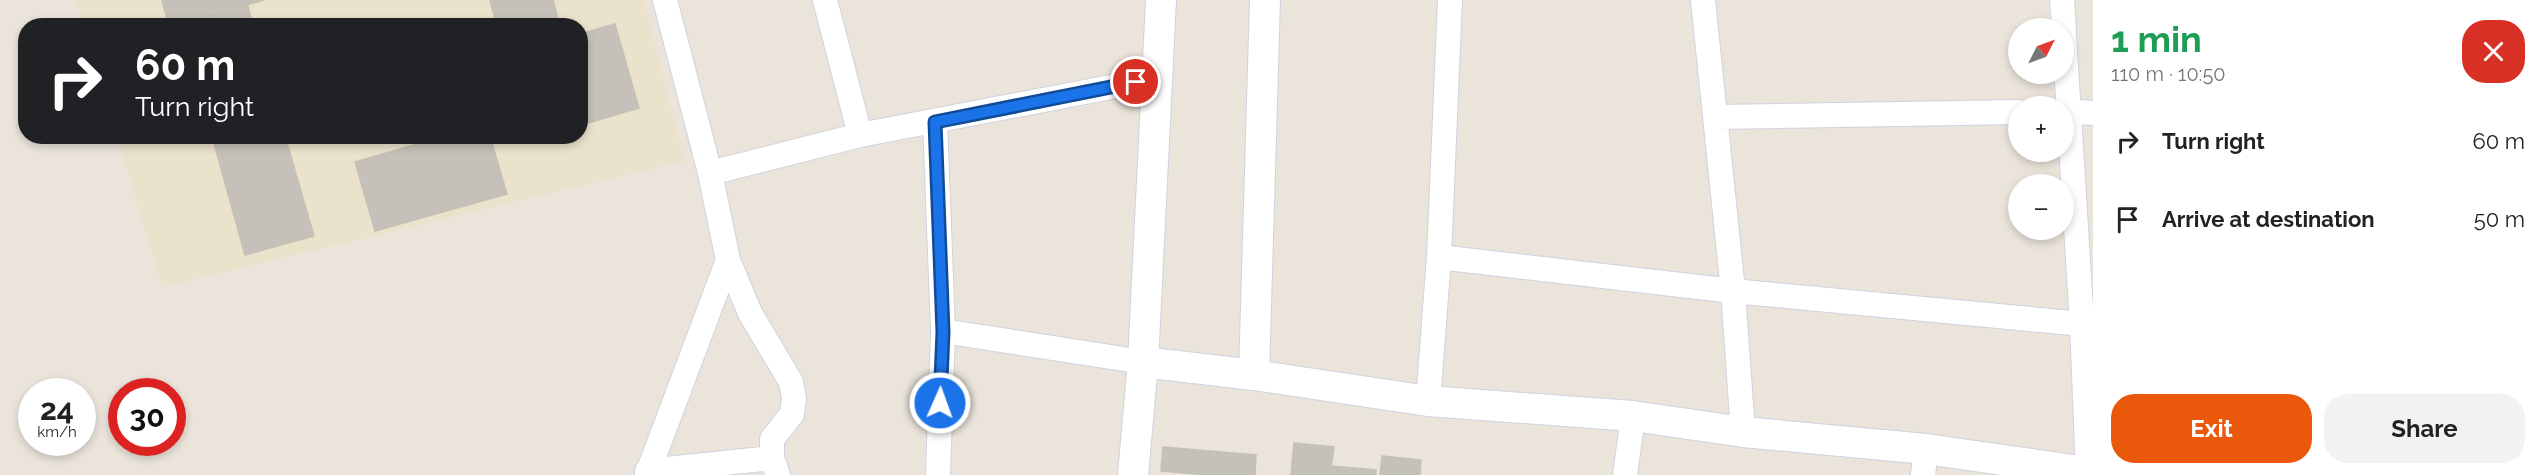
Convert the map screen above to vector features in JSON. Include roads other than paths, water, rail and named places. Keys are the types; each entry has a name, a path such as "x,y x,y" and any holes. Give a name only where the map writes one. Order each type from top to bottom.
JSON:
{"street":[{"path":"665,0 710,173 728,260 750,313 791,382 794,398 792,414 772,440 775,467 647,473 728,260"},
{"path":"825,0 860,135"},
{"path":"1133,475 1143,363 1161,0"},
{"path":"1254,375 1264,0"},
{"path":"1428,400 1439,257 1450,0"},
{"path":"1703,0 1733,291 1743,432"},
{"path":"2062,0 2063,18"},
{"path":"710,173 860,135 1158,78"},
{"path":"1716,117 2008,112"},
{"path":"2074,112 2093,113"},
{"path":"935,122 943,332 938,475"},
{"path":"943,332 1143,363 1254,375 1428,400 1633,416 1924,462 2090,473 2087,324 2071,162"},
{"path":"1439,257 1733,291 2087,324"},
{"path":"1625,475 1633,416"}]}
